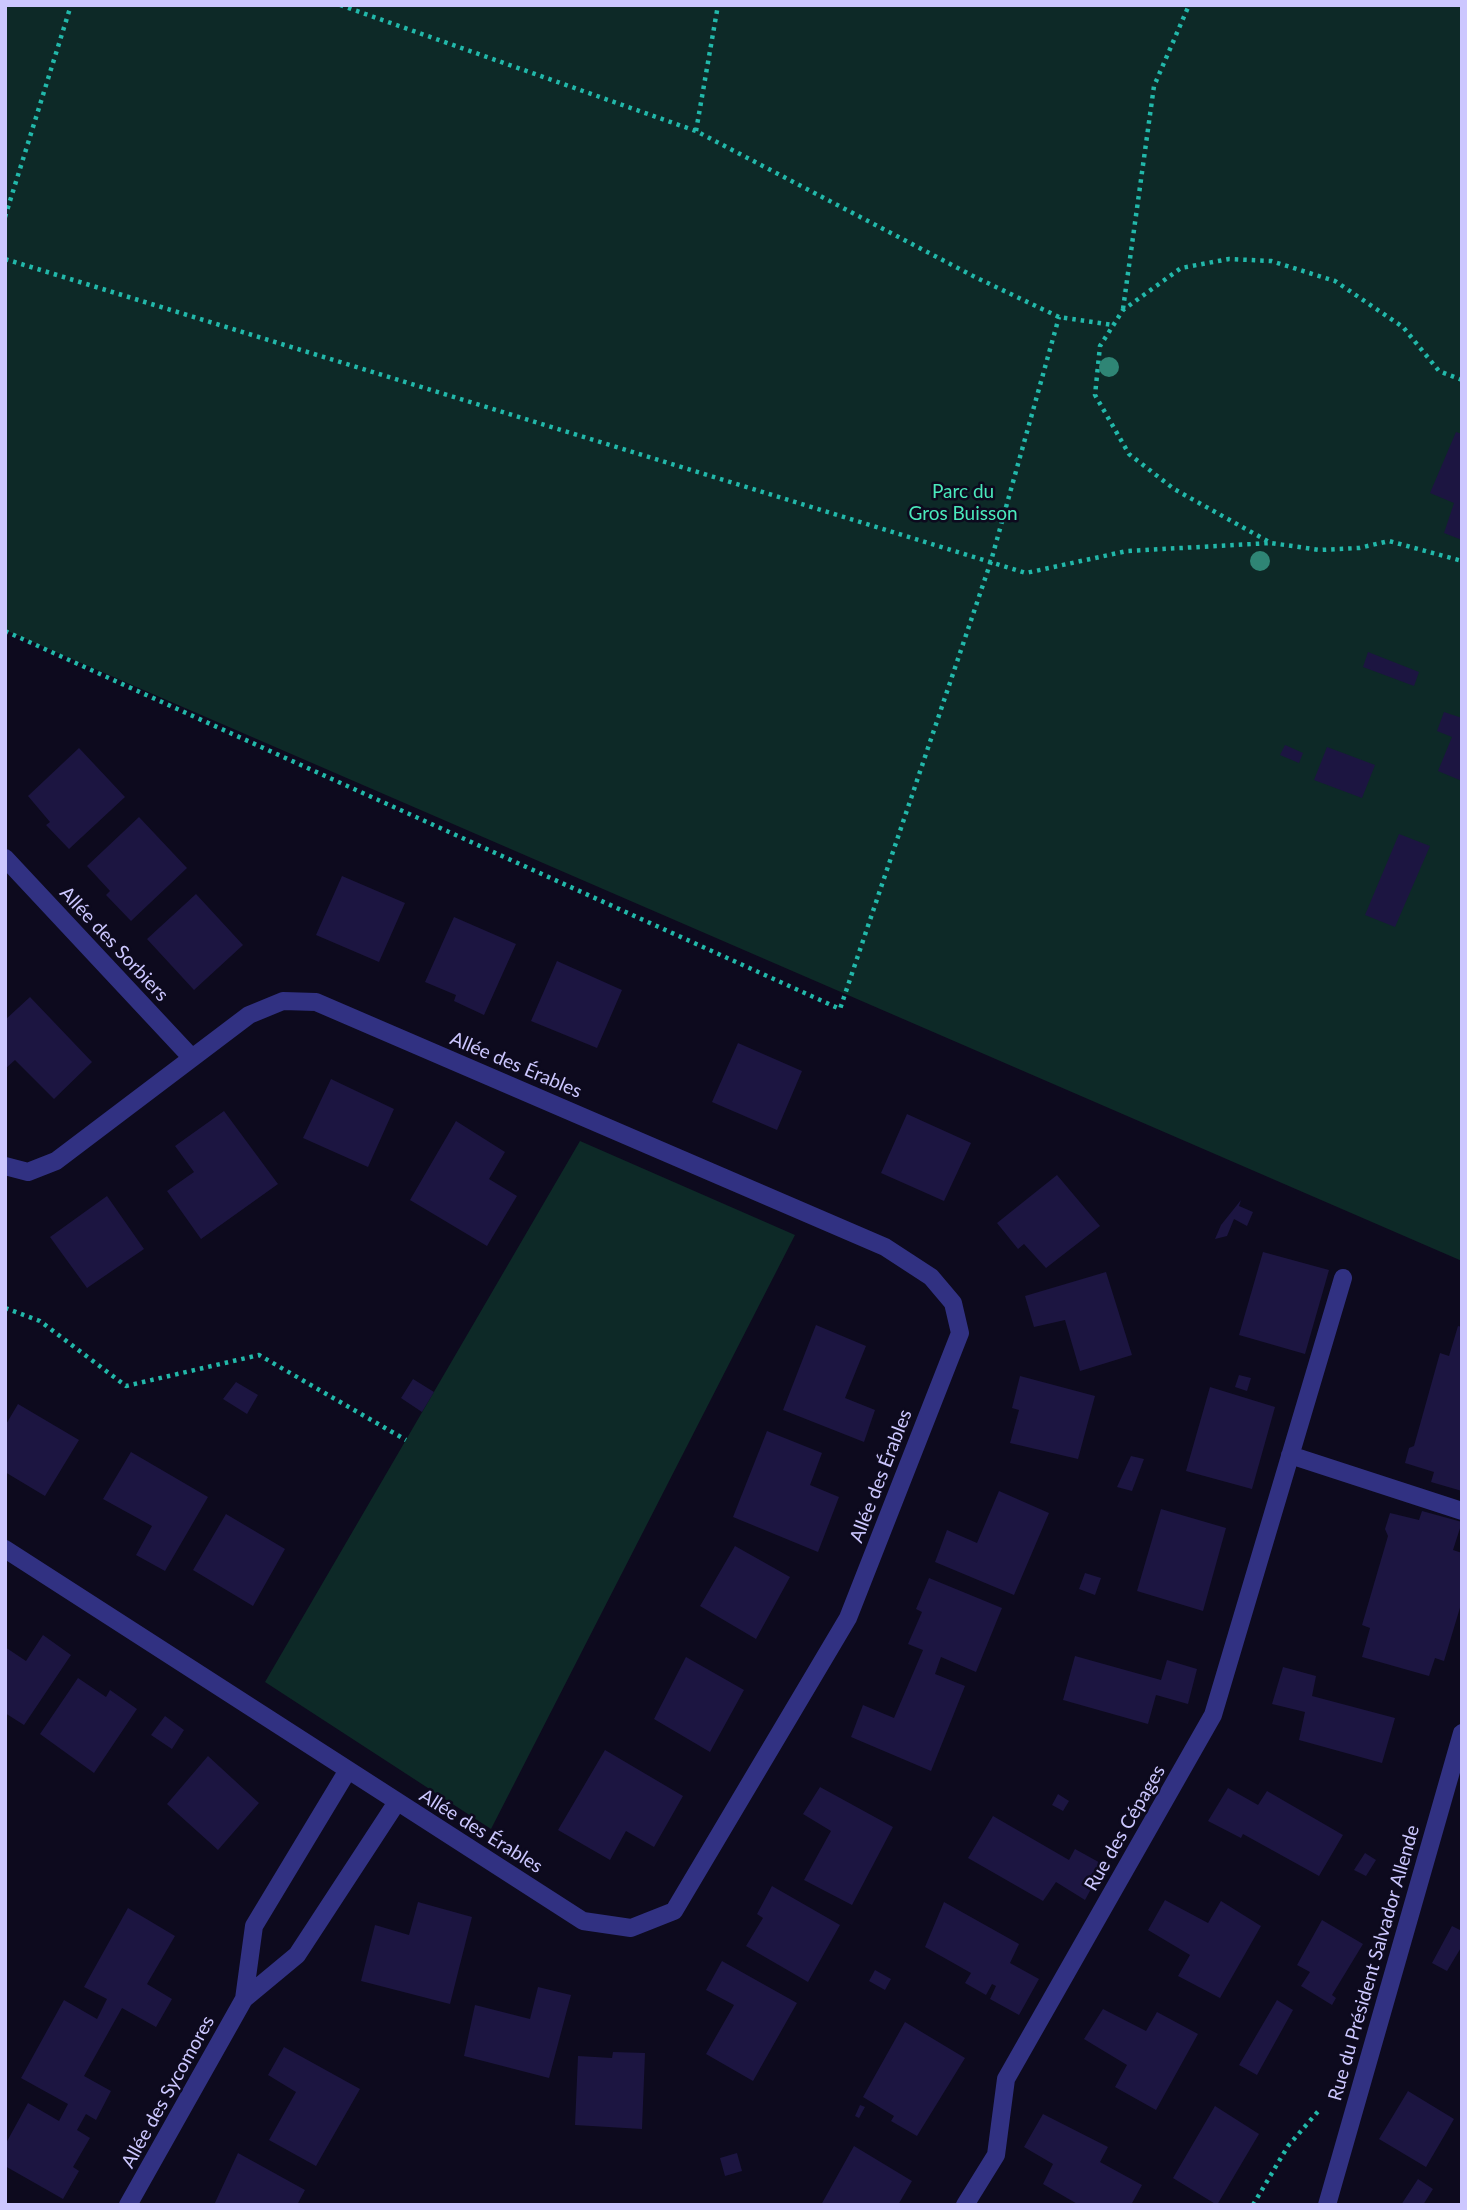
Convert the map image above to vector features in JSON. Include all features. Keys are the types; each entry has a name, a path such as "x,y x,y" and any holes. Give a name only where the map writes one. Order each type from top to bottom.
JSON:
{"street":[{"name":"Allée des Sorbiers","path":"5,858 192,1058"},
{"name":"Allée des Érables","path":"5,1167 28,1171 56,1161 249,1015 283,1001 316,1002 885,1247 931,1277 953,1303 960,1333 848,1618 674,1910 631,1928 583,1921 5,1549"},
{"name":"Rue des Cépages","path":"965,2205 996,2155 1006,2079 1213,1716 1343,1278"},
{"path":"1290,1455 1462,1511"},
{"name":"Rue du Président Salvador Allende","path":"1327,2205 1462,1734"},
{"name":"Allée des Sycomores","path":"244,1999 254,1926 348,1770"},
{"name":"Allée des Sycomores","path":"128,2205 244,1999 298,1955 397,1802"}],"path":[{"path":"5,217 71,5"},
{"path":"340,5 696,131 975,277 1059,317 1113,326"},
{"path":"696,131 718,5"},
{"path":"1123,310 1154,86 1189,5"},
{"path":"5,259 1026,573 1127,551 1271,543 1320,550 1359,548 1389,541 1462,561"},
{"path":"1271,543 1174,489 1129,454 1095,395 1100,346 1123,310 1181,268 1229,259 1271,261 1335,281 1403,327 1439,372 1462,380"},
{"path":"5,631 840,1009 991,561 1059,317"},
{"path":"5,1308 40,1321 126,1386 259,1355 406,1440"},
{"path":"1253,2205 1287,2146 1324,2104"}],"green space":[{"name":"Parc du Gros Buisson","path":"5,5 1462,5 1462,1261 5,630"},
{"path":"580,1141 795,1235 491,1829 265,1682"}],"building":[{"path":"1456,432 1462,434 1462,540 1444,533 1454,503 1430,493"},
{"path":"1368,652 1419,672 1414,686 1363,667"},
{"path":"1444,712 1462,718 1462,781 1438,771 1452,737 1437,731"},
{"path":"1285,745 1303,753 1299,763 1280,755"},
{"path":"1327,747 1375,765 1362,798 1314,780"},
{"path":"79,748 125,797 69,849 46,825 50,822 28,796"},
{"path":"139,817 187,868 131,921 106,895 110,891 87,866"},
{"path":"1399,834 1430,846 1395,927 1365,915"},
{"path":"342,876 405,903 379,962 316,935"},
{"path":"196,894 243,945 194,990 147,939"},
{"path":"454,917 516,944 484,1015 454,1001 456,995 425,982"},
{"path":"557,961 622,990 597,1048 531,1021"},
{"path":"30,997 92,1062 54,1099 15,1060 5,1069 5,1020"},
{"path":"738,1043 802,1071 777,1130 712,1102"},
{"path":"331,1079 394,1109 368,1167 303,1138"},
{"path":"224,1111 278,1184 201,1239 167,1191 194,1172 175,1146"},
{"path":"907,1114 971,1143 944,1201 881,1173"},
{"path":"456,1121 505,1152 489,1179 517,1196 487,1246 410,1200"},
{"path":"1057,1175 1100,1226 1046,1268 1024,1244 1018,1249 997,1223"},
{"path":"107,1196 144,1249 87,1288 50,1237"},
{"path":"1241,1200 1239,1206 1253,1212 1247,1226 1234,1219 1227,1236 1215,1239 1221,1225"},
{"path":"1263,1252 1329,1270 1305,1354 1239,1335"},
{"path":"1106,1272 1132,1355 1080,1371 1065,1320 1034,1327 1025,1296"},
{"path":"816,1325 866,1346 845,1398 875,1410 864,1442 783,1410"},
{"path":"1458,1326 1462,1327 1462,1491 1431,1482 1434,1472 1405,1463 1409,1448 1414,1446 1440,1353 1449,1356"},
{"path":"1239,1375 1251,1378 1247,1391 1235,1387"},
{"path":"1020,1376 1095,1396 1078,1459 1010,1443 1019,1410 1012,1408"},
{"path":"413,1379 434,1392 422,1412 401,1398"},
{"path":"236,1382 258,1395 247,1414 223,1399"},
{"path":"1210,1387 1275,1407 1252,1489 1186,1471"},
{"path":"18,1404 79,1440 45,1496 5,1472 5,1426"},
{"path":"767,1431 822,1453 810,1485 839,1497 818,1552 733,1517"},
{"path":"131,1452 208,1497 165,1571 136,1555 152,1526 103,1499"},
{"path":"1131,1456 1144,1459 1132,1491 1117,1487"},
{"path":"999,1491 1049,1513 1014,1595 935,1562 947,1530 977,1543"},
{"path":"1161,1509 1226,1528 1203,1611 1137,1591"},
{"path":"1422,1511 1462,1522 1453,1550 1462,1553 1462,1601 1444,1661 1435,1658 1429,1676 1362,1657 1370,1628 1362,1625 1388,1536 1385,1529 1390,1513 1419,1520"},
{"path":"226,1514 285,1549 253,1606 193,1570"},
{"path":"735,1546 790,1577 756,1639 700,1606"},
{"path":"1085,1573 1101,1578 1095,1595 1079,1589"},
{"path":"929,1578 1002,1608 976,1672 941,1657 935,1674 965,1686 931,1771 851,1737 863,1705 894,1718 923,1650 908,1644 922,1612 916,1609"},
{"path":"43,1635 71,1655 24,1725 5,1713 5,1647 26,1661"},
{"path":"1075,1656 1161,1680 1167,1660 1197,1669 1188,1704 1156,1695 1148,1724 1063,1700"},
{"path":"686,1657 744,1690 710,1752 654,1719"},
{"path":"1283,1667 1316,1676 1312,1696 1395,1718 1382,1763 1299,1740 1305,1712 1272,1704"},
{"path":"78,1678 106,1697 110,1690 137,1709 94,1773 40,1734"},
{"path":"165,1716 184,1730 172,1749 151,1735"},
{"path":"605,1750 683,1796 654,1847 626,1831 610,1860 558,1830"},
{"path":"208,1756 259,1803 218,1850 167,1804"},
{"path":"820,1787 893,1827 852,1905 804,1880 831,1831 803,1814"},
{"path":"1228,1788 1258,1805 1267,1791 1343,1835 1319,1876 1243,1834 1241,1838 1208,1821"},
{"path":"1058,1794 1069,1801 1063,1811 1052,1805"},
{"path":"993,1816 1069,1860 1075,1849 1104,1865 1085,1900 1056,1882 1043,1901 968,1858"},
{"path":"1365,1853 1376,1860 1366,1876 1354,1870"},
{"path":"772,1886 840,1925 808,1982 746,1946 763,1918 757,1914"},
{"path":"1165,1900 1208,1923 1221,1901 1261,1926 1220,1998 1178,1976 1190,1955 1148,1930"},
{"path":"418,1902 472,1917 450,2004 361,1981 375,1925 409,1935"},
{"path":"944,1902 1019,1944 1010,1963 1039,1979 1019,2015 990,1999 996,1986 992,1984 986,1995 965,1983 971,1973 925,1947"},
{"path":"128,1908 175,1936 147,1984 172,1999 156,2027 122,2008 84,2076 111,2091 96,2120 86,2114 77,2130 90,2138 73,2167 79,2171 63,2199 5,2166 5,2145 28,2103 59,2121 68,2104 21,2078 64,2000 97,2019 107,1999 84,1987"},
{"path":"1322,1920 1363,1944 1332,1995 1336,1998 1332,2005 1301,1986 1310,1972 1297,1965"},
{"path":"1452,1926 1462,1931 1462,1946 1447,1971 1432,1963"},
{"path":"722,1961 797,2003 753,2081 706,2054 734,2005 706,1990"},
{"path":"875,1970 891,1979 885,1990 869,1981"},
{"path":"538,1987 571,1995 549,2078 464,2056 475,2005 530,2019"},
{"path":"1277,2000 1293,2010 1257,2075 1239,2065"},
{"path":"1103,2009 1146,2031 1157,2012 1198,2034 1156,2110 1115,2087 1127,2065 1084,2039"},
{"path":"905,2022 965,2058 917,2136 891,2121 894,2116 863,2097"},
{"path":"284,2047 360,2089 316,2166 269,2140 296,2092 268,2075"},
{"path":"613,2052 645,2053 642,2129 575,2125 578,2056 612,2058"},
{"path":"1408,2091 1454,2119 1426,2167 1379,2139"},
{"path":"860,2105 865,2107 859,2118 855,2116"},
{"path":"1215,2106 1259,2134 1217,2205 1173,2178"},
{"path":"1043,2114 1108,2147 1100,2162 1142,2185 1131,2205 1079,2205 1043,2184 1053,2164 1024,2147"},
{"path":"854,2146 912,2181 898,2205 821,2205"},
{"path":"238,2153 305,2190 297,2205 214,2205"},
{"path":"737,2153 742,2171 725,2176 720,2158"},
{"path":"1418,2179 1433,2189 1423,2205 1401,2205"}]}
